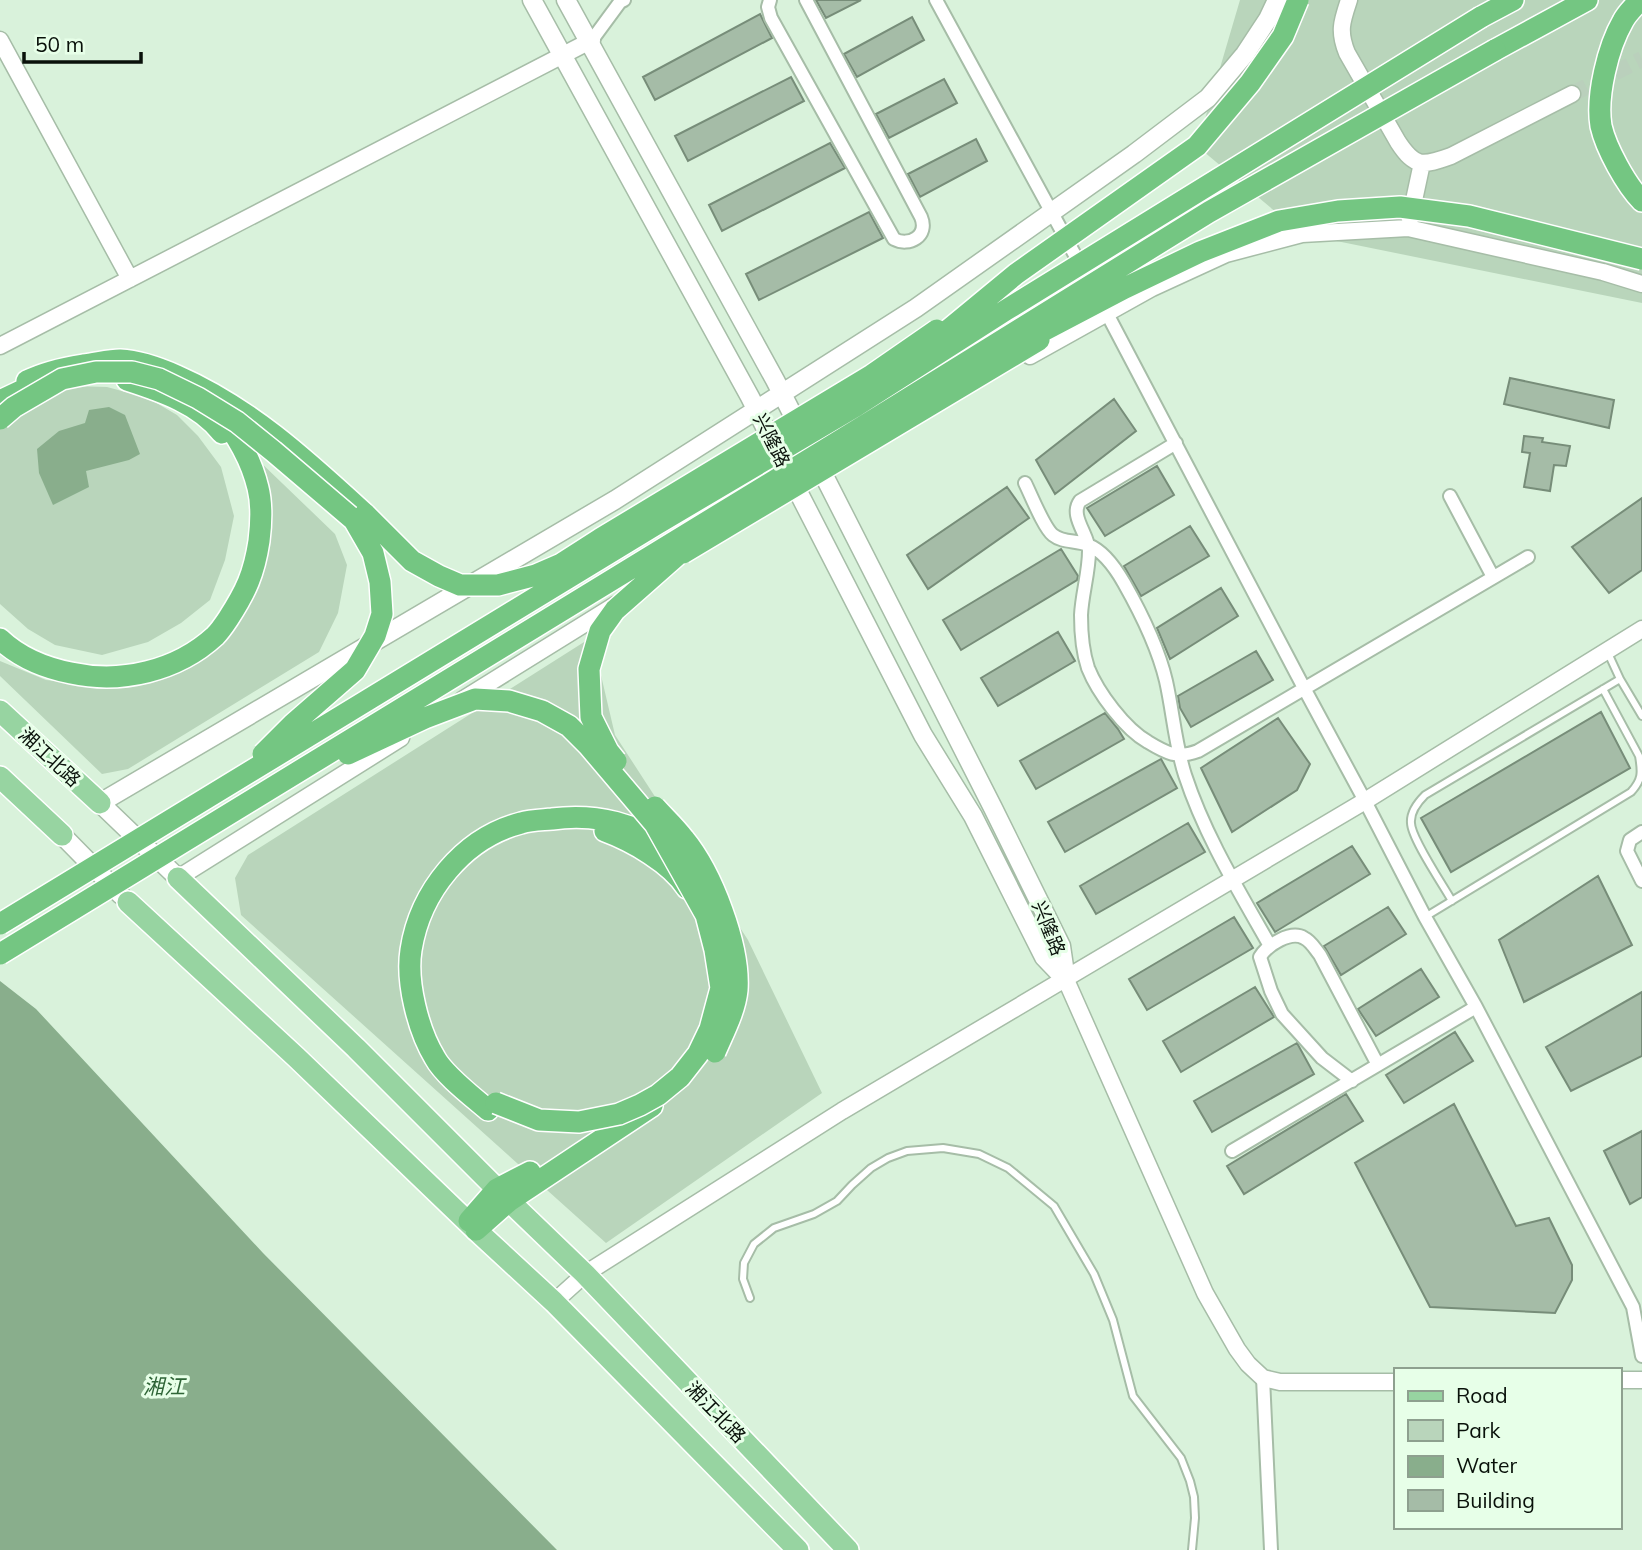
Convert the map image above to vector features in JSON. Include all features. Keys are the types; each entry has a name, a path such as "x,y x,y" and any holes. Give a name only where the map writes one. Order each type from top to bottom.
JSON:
{"highway":[{"path":"561,564 872,375 1197,146 1250,83 1283,37 1298,0"},
{"path":"0,954 741,501 1006,310 1481,17 1513,0"},
{"path":"0,924 656,525 861,415 1209,212 1587,0"},
{"path":"1640,0 1623,20 1609,56 1600,94 1601,125 1614,159 1642,201"},
{"path":"861,415 1200,252 1279,221 1338,211 1400,206 1469,216 1642,259"},
{"path":"861,415 1016,274"},
{"path":"669,562 1125,288"},
{"path":"0,399 31,379 61,369 121,360 155,367 198,385 248,415 319,472 412,561 460,585 498,585 536,575 656,525"},
{"path":"0,399 55,375 84,368 127,366 172,381 213,405 244,450 260,529 256,561 244,594 218,634 192,654 162,668 110,678 81,676 55,670 29,659 0,639"},
{"path":"0,419 14,407 62,379 96,372 132,372 146,375 198,398 237,422 354,520 373,552 380,582 382,614 375,636 355,670 293,724 236,780"},
{"path":"0,409 45,388 88,378 127,380 151,387 190,405 221,431 254,490 249,551 233,597 213,623 150,663 110,671 76,668 48,659 23,646 0,626"},
{"path":"472,1226 503,1195 661,1094 694,1068 709,1047 729,989 725,947 718,919 691,872 672,849 635,828 604,819 571,816 521,823 479,841 447,870 419,918 411,951 411,983 418,1017 436,1060 461,1087 488,1110 522,1126 548,1133 576,1134 603,1130 631,1121 662,1107 689,1087 715,1052 728,1022 737,993 736,963 731,936 706,874 686,840 608,751 591,717 589,669 600,631 615,610 741,501"},
{"path":"269,789 425,718 475,699 509,701 542,711 569,726 654,824 706,915 721,988 710,1029 698,1054 680,1077 658,1095 619,1114 579,1122 539,1120 496,1103 454,1067 437,1043 422,998 419,980 422,941 430,911 448,883 471,861 502,841 531,829 571,825 603,830 622,837 662,862 684,883 701,911 708,942 711,987 707,1018 692,1048 674,1074 661,1094"}],"main road":[{"name":"兴隆路","path":"532,0 757,410 923,735 973,816 1044,957 1066,980"},
{"name":"兴隆路","path":"566,0 782,394 1061,946 1066,980"},
{"path":"178,878 100,803 615,500 916,309 1208,98 1245,54 1277,0"},
{"name":"湘江北路","path":"0,711 100,803"},
{"path":"0,778 62,835 128,902"},
{"name":"湘江北路","path":"178,878 356,1048 585,1274 848,1550"},
{"name":"湘江北路","path":"128,902 554,1301 798,1550"}],"street":[{"path":"0,346 590,41 624,0"},
{"path":"770,0 768,7 771,18 894,239 906,242 917,238 923,231 921,217 806,0"},
{"path":"936,0 1176,443 1366,801 1424,918 1476,1007 1633,1307 1642,1356"},
{"path":"1349,0 1341,33 1347,53 1412,160 1422,163 1435,162 1451,156 1572,94"},
{"path":"0,40 130,279"},
{"path":"1408,228 1422,163"},
{"path":"178,878 823,475 1106,312 1226,254 1302,234 1408,228 1603,272 1642,284"},
{"path":"1176,443 1077,505 1076,511 1089,551 1081,616 1087,666 1096,685 1137,736 1167,753 1187,755 1198,751 1528,557"},
{"path":"1025,484 1049,532 1063,540 1088,545 1109,560 1124,582 1158,653 1166,678 1179,755 1198,809 1232,880 1270,946"},
{"path":"1450,496 1493,577"},
{"path":"554,1301 585,1274 842,1111 1366,801 1642,629"},
{"path":"1642,832 1630,840 1627,852 1642,881"},
{"path":"1352,1081 1322,1058 1282,1014 1271,992 1260,957 1270,946 1291,936 1302,936 1310,943 1320,955 1378,1066"},
{"path":"1066,980 1205,1293 1248,1364 1263,1378 1280,1382 1394,1382"},
{"path":"1232,1152 1476,1007"},
{"path":"1263,1378 1271,1550"},
{"path":"1621,1380 1642,1380"}],"lane":[{"path":"1607,651 1642,716"},
{"path":"1452,901 1412,831 1411,817 1415,806 1426,794 1620,679"},
{"path":"1424,918 1639,785 1642,769 1639,757 1603,689"},
{"path":"750,1298 743,1279 744,1264 754,1244 774,1227 814,1214 837,1201 871,1168 888,1158 908,1151 943,1148 979,1154 1008,1168 1054,1206 1094,1274 1113,1320 1133,1396 1181,1458 1190,1481 1195,1518 1192,1550"}],"green space":[{"path":"1240,0 1642,0 1642,303 1302,234 1197,146"},
{"path":"73,386 107,387 148,398 177,415 198,436 221,467 234,516 225,560 210,600 181,623 148,642 102,655 55,645 28,629 0,604 0,424 48,393"},
{"path":"256,458 335,534 347,565 338,613 319,652 128,769 102,774 0,676 0,661 46,680 144,682 252,591"},
{"path":"592,637 615,735 748,940 822,1093 606,1243 241,915 235,878 248,855"}],"water":[{"path":"109,407 125,415 140,454 129,460 86,471 89,487 53,505 39,473 37,449 59,431 85,423 89,410"},
{"name":"湘江","path":"0,981 36,1009 263,1253 557,1550 0,1550"}],"building":[{"path":"816,0 861,0 826,18"},
{"path":"760,14 772,38 655,100 643,77"},
{"path":"912,17 924,40 857,77 844,54"},
{"path":"791,77 804,101 688,161 675,136"},
{"path":"944,79 957,103 889,138 876,114"},
{"path":"976,139 987,161 920,197 908,174"},
{"path":"830,143 845,168 722,231 709,205"},
{"path":"869,212 883,238 759,300 746,274"},
{"path":"1510,378 1614,400 1609,428 1504,404"},
{"path":"1114,399 1136,431 1055,494 1036,460"},
{"path":"1524,436 1570,446 1566,466 1554,465 1550,491 1524,487 1530,453 1522,452"},
{"path":"1157,466 1174,495 1105,536 1087,508"},
{"path":"1007,487 1029,518 928,589 907,555"},
{"path":"1642,498 1642,570 1609,593 1572,547"},
{"path":"1190,526 1209,556 1141,596 1124,566"},
{"path":"1061,549 1078,576 1077,580 961,650 943,620"},
{"path":"1221,588 1238,616 1170,659 1157,628"},
{"path":"1058,632 1075,661 998,706 981,678"},
{"path":"1256,651 1273,680 1191,727 1180,708 1178,696"},
{"path":"1601,712 1630,768 1451,872 1421,818"},
{"path":"1105,713 1124,739 1036,789 1020,761"},
{"path":"1278,718 1310,764 1297,790 1232,832 1201,768"},
{"path":"1161,759 1177,788 1065,852 1048,822"},
{"path":"1188,823 1205,852 1096,914 1080,886"},
{"path":"1352,846 1370,874 1275,932 1257,903"},
{"path":"1598,876 1632,945 1524,1002 1499,940"},
{"path":"1388,907 1406,934 1341,975 1324,946"},
{"path":"1234,917 1253,948 1147,1010 1129,979"},
{"path":"1421,969 1439,997 1376,1036 1358,1009"},
{"path":"1255,987 1274,1017 1181,1072 1163,1041"},
{"path":"1642,992 1642,1056 1571,1091 1546,1047"},
{"path":"1455,1032 1473,1061 1404,1103 1386,1075"},
{"path":"1297,1043 1314,1074 1212,1132 1194,1101"},
{"path":"1346,1094 1363,1121 1244,1194 1227,1166"},
{"path":"1454,1104 1516,1226 1549,1218 1572,1265 1572,1280 1555,1313 1430,1307 1355,1163"},
{"path":"1642,1131 1642,1197 1630,1204 1604,1151"}],"tunnel":[{"path":"1572,94 1642,59"}]}
